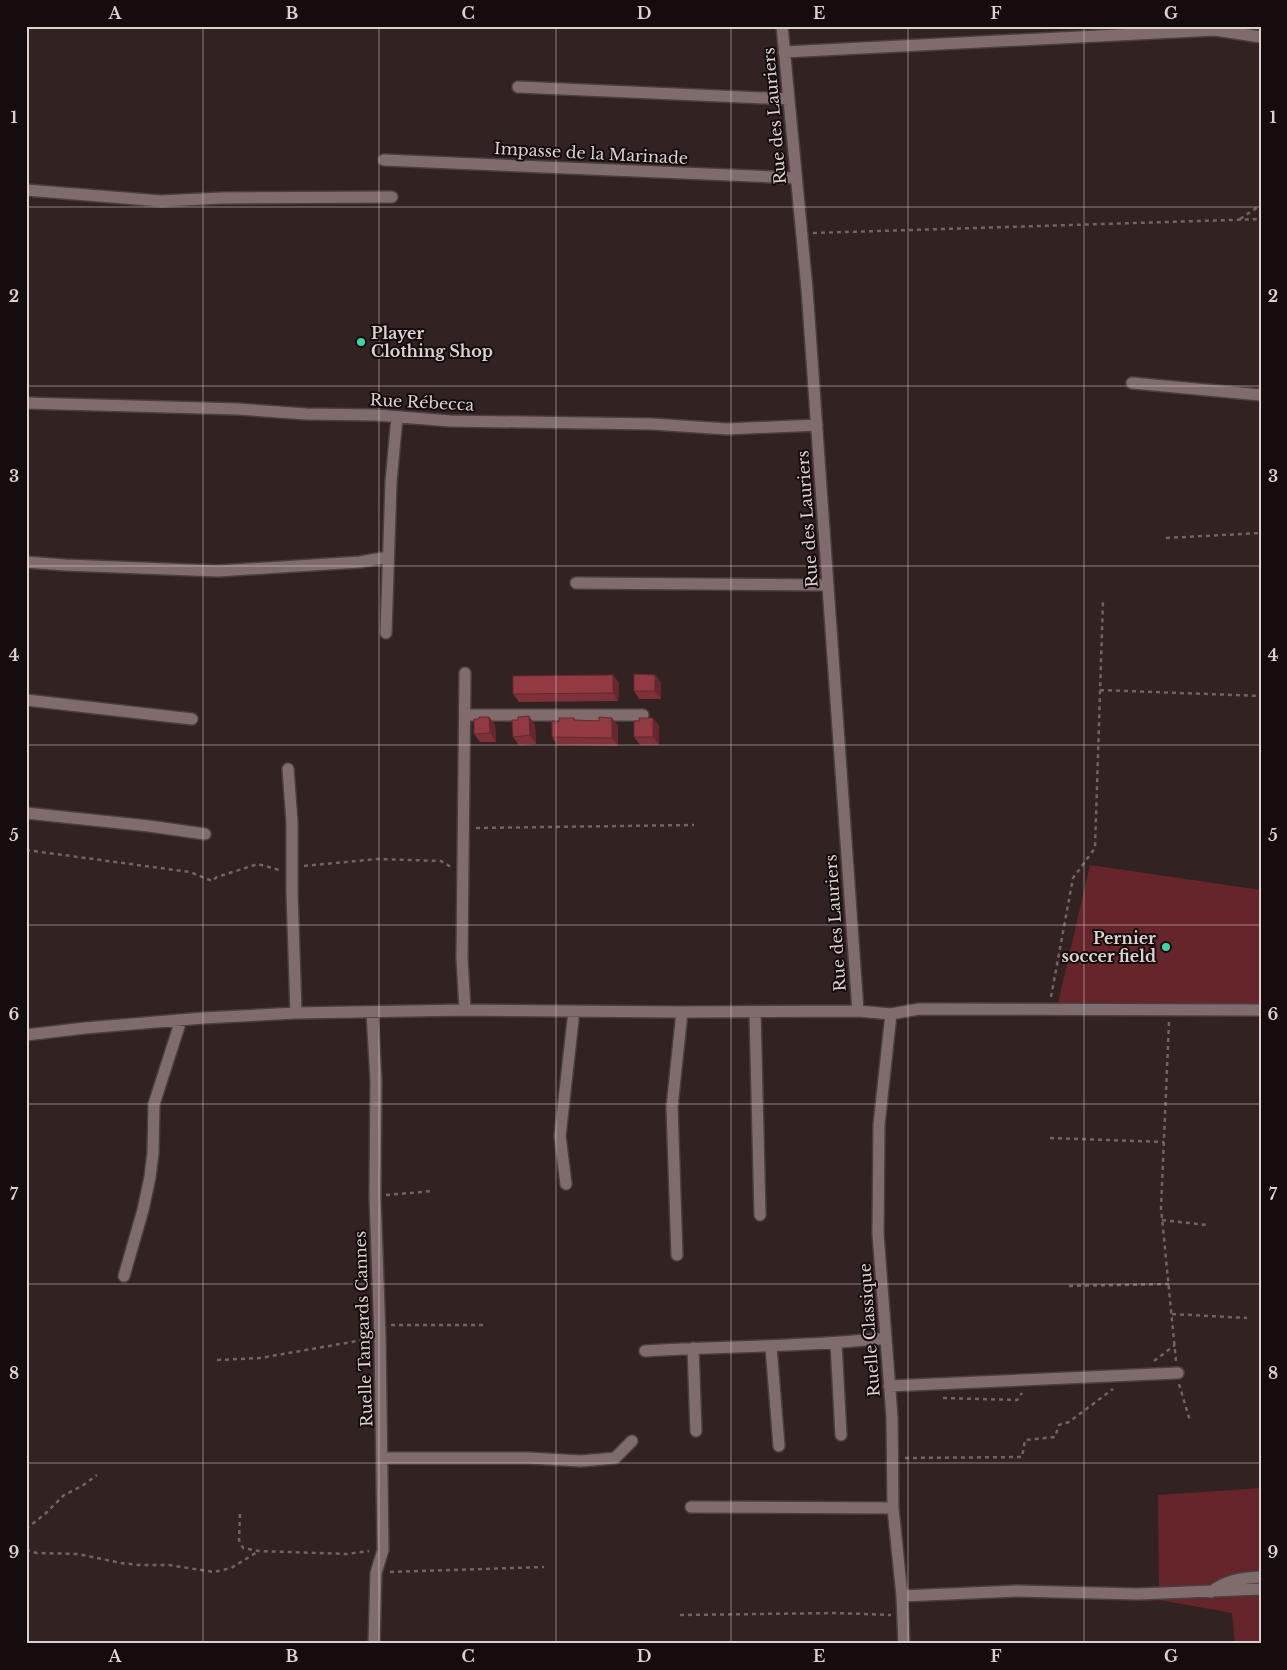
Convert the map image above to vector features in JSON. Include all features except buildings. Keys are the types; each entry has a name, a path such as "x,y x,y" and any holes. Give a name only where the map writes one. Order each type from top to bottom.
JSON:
{"street":[{"name":"Rue des Lauriers","path":"782,26 802,234 817,425 858,1011"},
{"path":"784,52 1215,30 1261,37"},
{"path":"518,88 789,99"},
{"name":"Impasse de la Marinade","path":"384,160 796,178"},
{"path":"26,190 161,201 222,198 392,197"},
{"path":"1132,382 1261,395"},
{"name":"Rue Rébecca","path":"26,403 238,409 450,421 652,424 727,429 817,425"},
{"path":"386,632 391,482 397,417"},
{"path":"26,562 65,566 218,571 360,562 388,557"},
{"path":"576,583 828,586"},
{"path":"464,1010 462,958 465,829 465,672"},
{"path":"26,700 192,719"},
{"path":"466,715 643,715"},
{"path":"288,769 292,822 296,1013"},
{"path":"26,813 205,834"},
{"path":"26,1035 181,1020 296,1013 464,1010 858,1011 890,1014 919,1009 1170,1008 1261,1010"},
{"path":"566,1184 560,1136 574,1011"},
{"name":"Ruelle Tangards Cannes","path":"372,1012 376,1080 375,1196 380,1325 383,1550 376,1573 374,1644"},
{"path":"677,1255 672,1107 682,1012"},
{"path":"755,1012 760,1215"},
{"name":"Ruelle Classique","path":"890,1014 879,1125 878,1234 893,1458 893,1508 902,1596 904,1644"},
{"path":"124,1276 143,1210 150,1177 153,1153 154,1104 181,1020"},
{"path":"644,1351 771,1347 886,1338"},
{"path":"836,1343 841,1435"},
{"path":"771,1347 779,1446"},
{"path":"693,1348 696,1431"},
{"path":"889,1386 1178,1373"},
{"path":"382,1458 529,1458 581,1461 615,1458 632,1441"},
{"path":"691,1507 893,1508"},
{"path":"1211,1592 1222,1583 1261,1577"},
{"path":"902,1596 1017,1592 1138,1594 1261,1589"}],"path":[{"path":"1239,220 1261,205"},
{"path":"802,234 1261,220"},
{"path":"1166,538 1261,533"},
{"path":"1049,1009 1073,878 1095,848 1103,600"},
{"path":"1100,690 1261,696"},
{"path":"465,829 694,824"},
{"path":"26,850 190,872 212,881 217,877 258,864 283,871 308,864 357,861 441,861 464,876"},
{"path":"1170,1008 1161,1208 1178,1383 1190,1421"},
{"path":"1050,1138 1164,1142"},
{"path":"375,1196 433,1191"},
{"path":"1162,1220 1207,1226"},
{"path":"1069,1286 1169,1284"},
{"path":"1172,1314 1247,1318"},
{"path":"380,1325 486,1325"},
{"path":"217,1360 260,1358 380,1337"},
{"path":"1151,1363 1175,1345"},
{"path":"893,1458 1022,1457 1025,1440 1055,1437 1059,1425 1069,1422 1114,1389"},
{"path":"26,1529 46,1514 64,1494 82,1486 97,1475"},
{"path":"240,1514 239,1540 243,1548 259,1552 347,1554 383,1550"},
{"path":"26,1550 78,1554 130,1564 169,1565 214,1572 231,1568 259,1552"},
{"path":"376,1573 544,1567"},
{"path":"680,1615 836,1613 903,1615"}],"shaded area":[{"name":"Pernier soccer field","path":"1090,865 1261,890 1261,1005 1058,1003"},
{"path":"1261,1488 1261,1644 1235,1644 1232,1613 1159,1600 1158,1495"}],"place":[{"name":"Player Clothing Shop","path":"361,342"},
{"name":"Pernier soccer field","path":"1166,947"}]}
